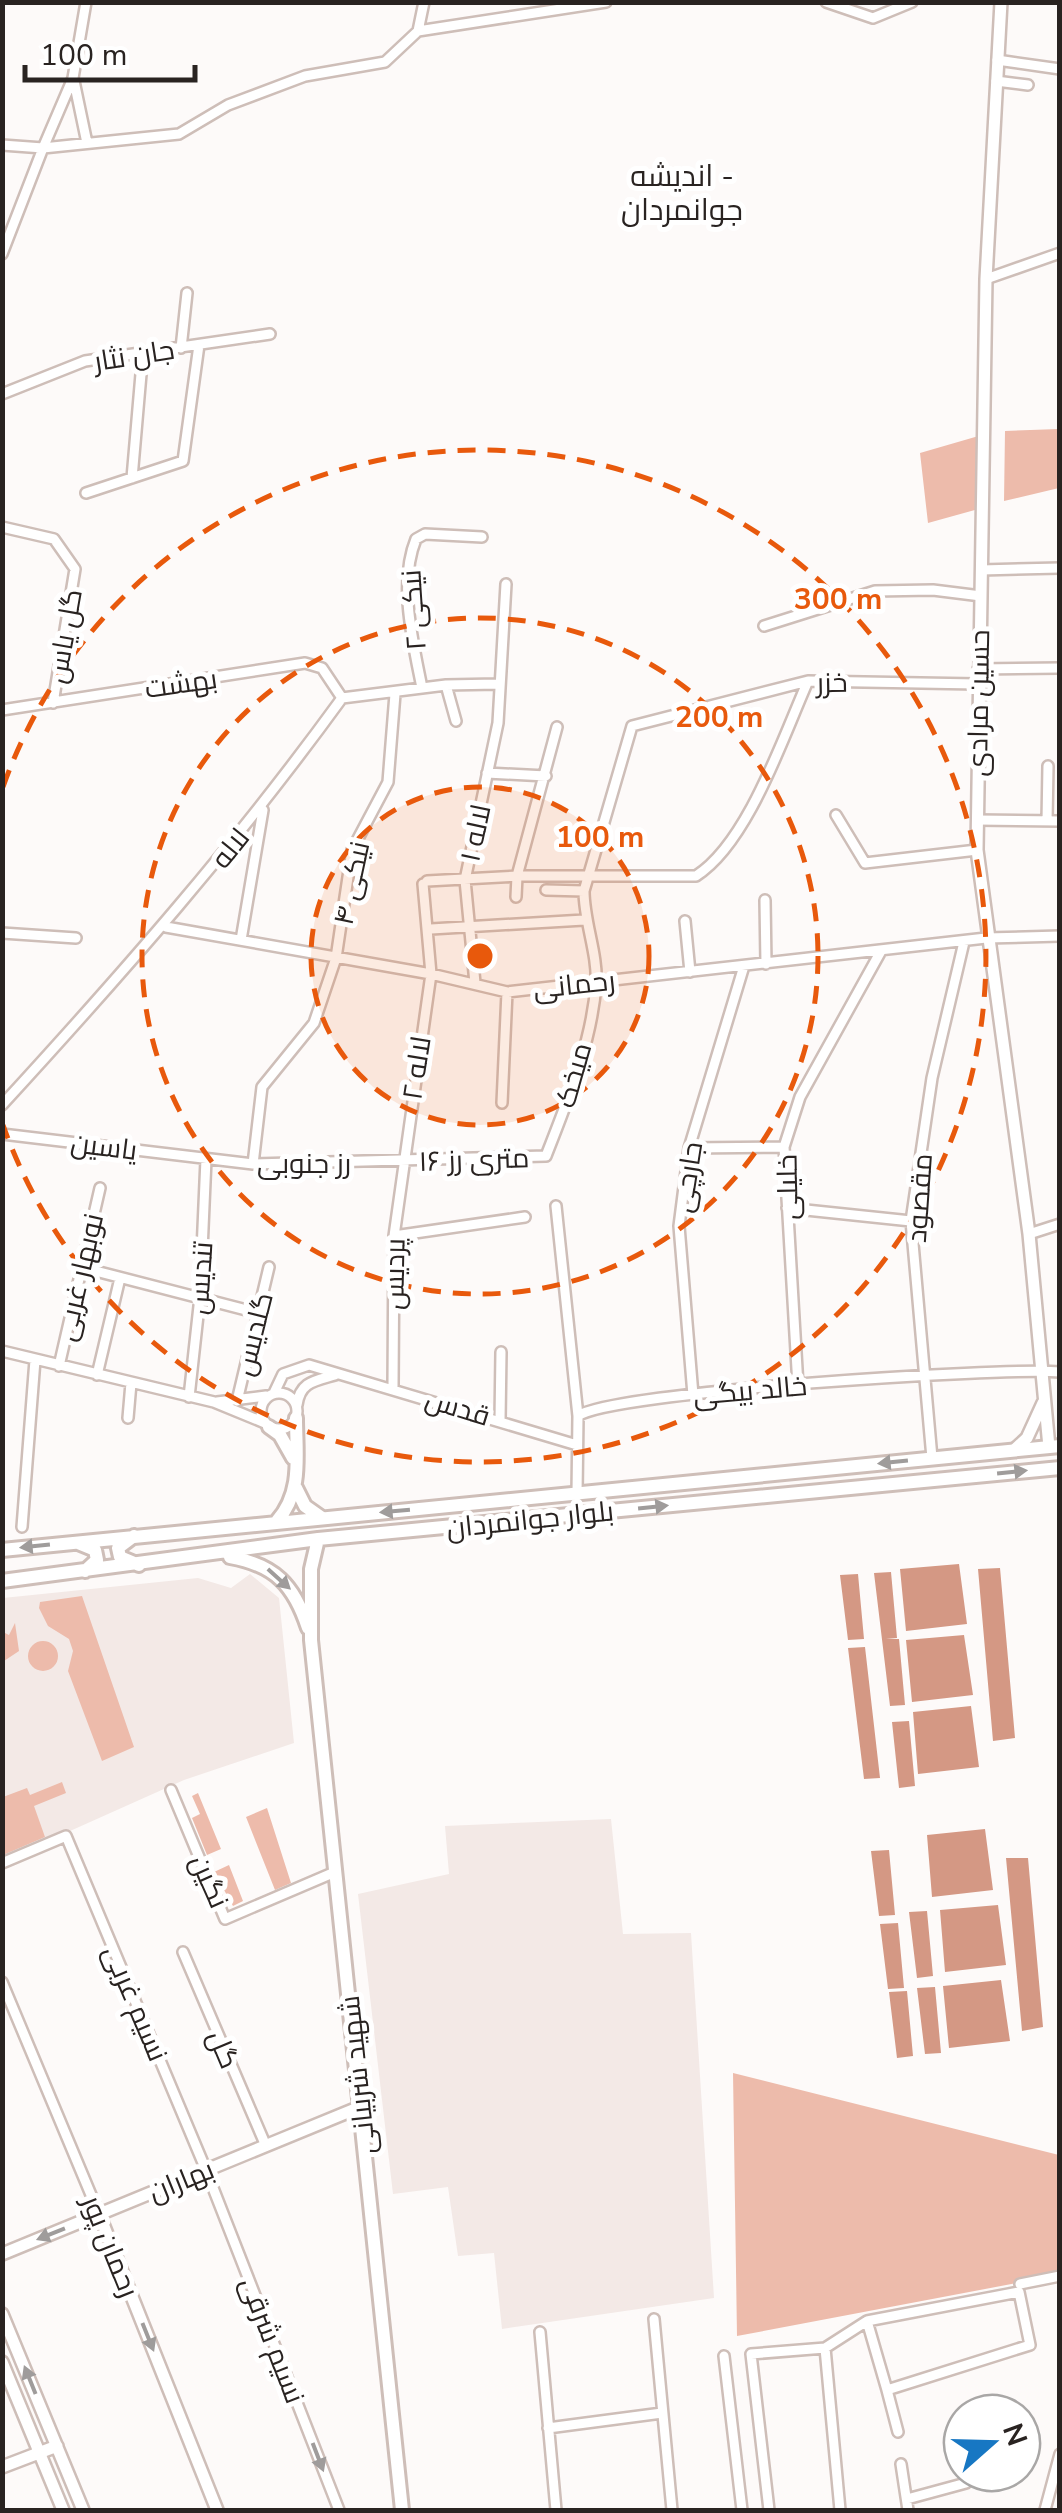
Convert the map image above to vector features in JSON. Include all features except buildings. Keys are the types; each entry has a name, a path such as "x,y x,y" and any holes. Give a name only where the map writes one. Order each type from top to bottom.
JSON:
{"main road":[{"path":"277,1520 291,1506 296,1488 296,1412"},
{"path":"267,1425 280,1435 296,1464"},
{"name":"بلوار جوانمردان","path":"2,1550 277,1520 1054,1447"},
{"name":"بلوار جوانمردان","path":"2,1581 318,1539 1060,1468"},
{"path":"296,1488 305,1506 322,1518"},
{"path":"136,1534 118,1548 120,1557 139,1565"},
{"name":"شهید شربیانی","path":"318,1539 311,1569 311,1640 402,2510"},
{"path":"75,1542 95,1550 97,1560 83,1573"},
{"name":"شهید شربیانی","path":"215,1554 249,1560 286,1582 299,1599 311,1640"}],"street":[{"path":"2,254 73,78 86,2"},
{"path":"2,145 43,148 178,134 228,105 305,76 385,62 418,30 424,2"},
{"path":"517,18 522,2"},
{"path":"418,30 606,2"},
{"path":"826,2 878,18 912,2"},
{"name":"حسین مرادی","path":"1001,2 986,279 977,684 978,850 986,938 1030,1234 1044,1399 1054,1447"},
{"path":"997,60 1060,69"},
{"path":"73,78 88,143"},
{"path":"996,82 1028,85"},
{"path":"986,279 1060,253"},
{"path":"181,348 186,293"},
{"name":"جان نثار","path":"2,394 86,361 270,334"},
{"path":"86,493 183,462 199,345"},
{"path":"132,478 143,351"},
{"name":"گل یاس","path":"2,527 54,539 75,570 53,702"},
{"name":"نیکی ۲","path":"422,688 409,599 409,555 416,539 426,534 482,537"},
{"path":"981,570 1060,568"},
{"name":"لاله ۱","path":"475,982 466,926 465,880 498,723 497,684 507,625 506,584"},
{"path":"764,626 876,591 933,590 981,596"},
{"name":"بهشت","path":"2,710 305,663 322,668 342,698"},
{"path":"978,669 1060,668"},
{"path":"465,880 517,876 696,876 713,865 766,774 808,681"},
{"name":"خزر","path":"632,726 808,681 977,684"},
{"path":"342,698 446,685 497,684"},
{"path":"446,685 456,720"},
{"name":"نیکی ۴","path":"253,1164 262,1087 314,1022 336,958 352,850 388,782 396,694"},
{"name":"لاله","path":"2,1105 166,927 264,806 342,698"},
{"name":"میخک","path":"546,1156 574,1082 596,982 584,920 584,891 632,726"},
{"path":"516,897 517,876 557,727"},
{"path":"1047,820 1048,766"},
{"path":"487,773 546,776"},
{"path":"241,940 264,806"},
{"path":"836,814 865,863 978,850"},
{"path":"977,820 1060,821"},
{"name":"لاله ۲","path":"402,1162 431,974 425,882 465,880"},
{"path":"546,890 584,891"},
{"path":"765,900 766,964"},
{"path":"431,929 584,920"},
{"path":"685,921 690,972"},
{"name":"رحمانی","path":"166,927 475,982 507,992 986,938 1060,936"},
{"path":"2,933 76,938"},
{"name":"مقصود","path":"932,1458 911,1221 932,1078 964,942"},
{"name":"خلیلی","path":"798,1386 784,1146 800,1097 881,951"},
{"name":"جارچی","path":"693,1395 679,1226 690,1148 744,966"},
{"path":"502,1103 507,992"},
{"name":"یاسین","path":"2,1134 206,1159"},
{"path":"690,1148 784,1146"},
{"name":"۱۶ متری رز","path":"402,1162 546,1156"},
{"name":"رز جنوبی","path":"206,1159 253,1164 402,1162"},
{"name":"تندیس","path":"189,1397 200,1297 206,1159"},
{"name":"پردیس","path":"393,1387 394,1236 402,1162"},
{"name":"نوبهار غربی","path":"59,1366 100,1188"},
{"path":"556,1206 578,1416 577,1494"},
{"path":"787,1208 911,1221"},
{"path":"394,1236 524,1216"},
{"path":"1030,1234 1060,1224"},
{"path":"80,1267 258,1313"},
{"name":"گلدیس","path":"237,1400 269,1267"},
{"path":"97,1375 120,1278"},
{"name":"قدس","path":"2,1351 214,1402 267,1425"},
{"path":"500,1420 501,1352"},
{"path":"22,1528 34,1360"},
{"name":"قدس","path":"214,1402 272,1394 284,1374 310,1365 577,1445"},
{"name":"خالد بیگی","path":"578,1416 601,1406 693,1395 1042,1370 1060,1372"},
{"path":"296,1412 286,1394 272,1394 260,1411 267,1425 282,1429 296,1412 298,1391 305,1384 338,1374"},
{"path":"128,1418 131,1384"},
{"path":"1013,1450 1027,1438 1044,1399"},
{"name":"نگین","path":"171,1790 225,1919 336,1872"},
{"name":"نسیم غربی","path":"2,1863 66,1836 206,2170"},
{"name":"گل","path":"182,1952 266,2146"},
{"name":"رحمان پور","path":"2,1982 217,2510"},
{"name":"بهاران","path":"2,2254 360,2107"},
{"name":"نسیم شرقی","path":"206,2170 339,2510"},
{"path":"1020,2284 1060,2276"},
{"path":"769,2510 751,2354 826,2348 867,2321 1019,2292 1030,2345 887,2390"},
{"path":"2,2314 83,2510"},
{"path":"654,2319 672,2510"},
{"path":"867,2321 898,2432"},
{"path":"540,2332 556,2510"},
{"path":"826,2348 840,2510"},
{"path":"724,2356 742,2510"},
{"path":"2,2362 63,2510"},
{"path":"548,2428 662,2413"},
{"path":"2,2467 57,2446"},
{"path":"1045,2510 1060,2454"},
{"path":"901,2464 908,2505 942,2492"}],"shaded area":[{"path":"1059,429 1059,488 1004,501 1005,431"},
{"path":"982,435 982,508 928,523 920,453"},
{"path":"959,1564 967,1624 906,1631 900,1569"},
{"path":"1000,1568 1015,1738 993,1741 978,1569"},
{"path":"891,1572 897,1638 886,1639 899,1639 905,1705 890,1706 874,1573"},
{"path":"250,1574 279,1598 294,1743 184,1780 3,1861 3,1598 198,1578 231,1588"},
{"path":"858,1574 864,1639 848,1640 840,1575"},
{"path":"82,1596 134,1747 102,1761 68,1671 73,1651 69,1639 48,1626 39,1608 40,1602"},
{"path":"15,1623 19,1651 4,1661 3,1632 9,1635"},
{"path":"964,1635 973,1695 912,1702 906,1640"},
{"path":"43,1641 54,1645 58,1656 54,1667 43,1671 32,1667 28,1656 32,1645"},
{"path":"865,1647 880,1778 864,1779 848,1648"},
{"path":"971,1706 979,1767 918,1774 913,1712"},
{"path":"909,1721 915,1786 899,1788 892,1722"},
{"path":"62,1782 66,1793 34,1806 45,1837 3,1855 3,1797 27,1788 30,1795"},
{"path":"198,1793 221,1849 207,1855 192,1818 200,1814 192,1796"},
{"path":"267,1808 291,1883 275,1890 246,1817"},
{"path":"611,1819 623,1934 691,1933 714,2298 502,2329 494,2253 458,2256 448,2187 393,2194 358,1894 449,1874 445,1826"},
{"path":"985,1829 993,1890 932,1897 927,1835"},
{"path":"889,1850 895,1915 879,1916 871,1851"},
{"path":"1006,1858 1028,1858 1043,2027 1022,2031"},
{"path":"229,1865 243,1901 233,1906 214,1872"},
{"path":"998,1905 1006,1965 945,1972 940,1910"},
{"path":"927,1911 933,1976 917,1978 909,1912"},
{"path":"898,1923 904,1988 888,1989 880,1924"},
{"path":"1001,1980 1010,2041 949,2048 943,1986"},
{"path":"935,1987 941,2053 925,2054 917,1988"},
{"path":"907,1991 913,2056 897,2058 889,1992"},
{"path":"733,2073 1059,2155 1059,2275 737,2336"}],"district":[{"name":"اندیشه - جوانمردان","path":"682,193"}]}
